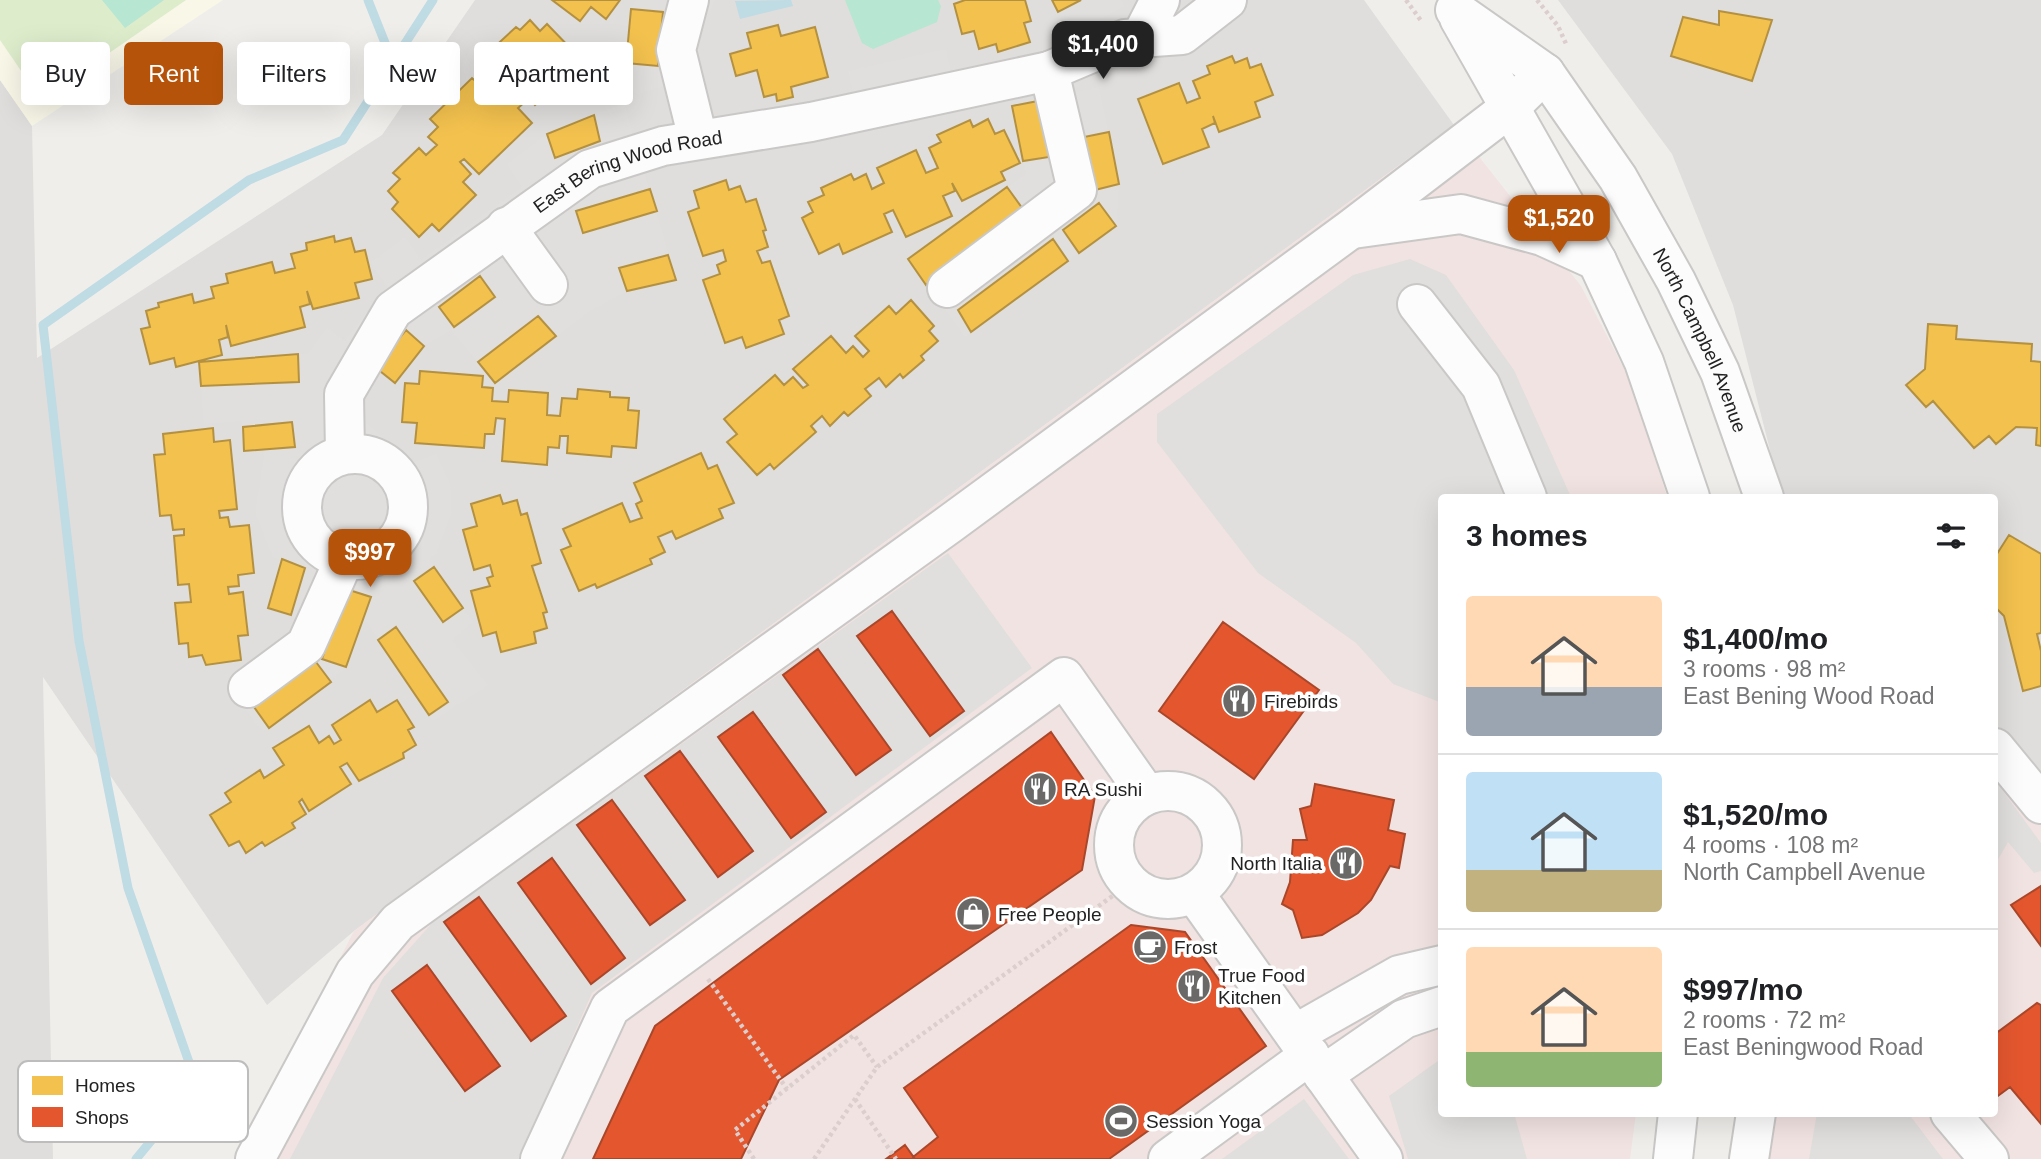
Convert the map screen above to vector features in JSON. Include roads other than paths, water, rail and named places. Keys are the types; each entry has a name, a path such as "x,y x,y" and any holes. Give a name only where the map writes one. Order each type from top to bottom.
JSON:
{"street":[{"path":"689,0 676,50 698,139"},
{"path":"1160,0 1141,37 1182,35 1227,0"},
{"name":"North Campbell Avenue","path":"1451,5 1557,64 1676,281 1720,372 1762,494"},
{"name":"North Campbell Avenue","path":"1451,5 1508,110 1597,261 1644,362 1689,494"},
{"name":"East Bering Wood Road","path":"345,454 344,394 393,310 506,226 590,169 663,146 811,122 1049,71 1125,39 1141,37"},
{"path":"255,1159 355,973 398,922 951,523 1351,229 1508,110 1557,64"},
{"path":"947,288 1077,190 1049,71"},
{"path":"1351,229 1461,214 1542,236 1597,261"},
{"path":"506,226 548,285"},
{"path":"1417,304 1481,386 1527,494"},
{"path":"345,454 363,454 380,459 394,470 404,484 409,501 407,519 401,535 389,548 374,558 344,560 327,553 313,541 304,525 301,507 304,488 313,472 328,461 345,454"},
{"path":"248,688 306,645 344,560"},
{"path":"540,1159 610,1008 1064,677 1147,795"},
{"path":"1998,752 2041,804"},
{"path":"1165,791 1191,797 1212,814 1221,830 1222,848 1218,866 1209,882 1194,893 1177,899 1160,899 1143,894 1129,884 1119,869 1114,852 1115,835 1121,818 1132,805 1147,795 1165,791"},
{"path":"1194,893 1383,1159"},
{"path":"1168,1159 1310,1055 1399,975 1438,966"},
{"path":"1310,1055 1438,1007"},
{"path":"1673,1159 1678,1117"},
{"path":"1749,1159 1755,1117"},
{"path":"1953,1131 1989,1159"}],"water":[{"path":"791,0 793,6 740,19 735,1"}],"waterway":[{"path":"368,0 385,42"},
{"path":"189,1061 128,888 79,641 43,325 249,180 343,140 433,0"},
{"path":"136,1159 150,1142"}],"place":[{"name":"Firebirds","path":"1239,701"},
{"name":"RA Sushi","path":"1040,789"},
{"name":"North Italia","path":"1346,863"},
{"name":"Free People","path":"973,914"},
{"name":"Frost","path":"1150,947"},
{"name":"True Food Kitchen","path":"1194,986"},
{"name":"Session Yoga","path":"1121,1121"}]}
